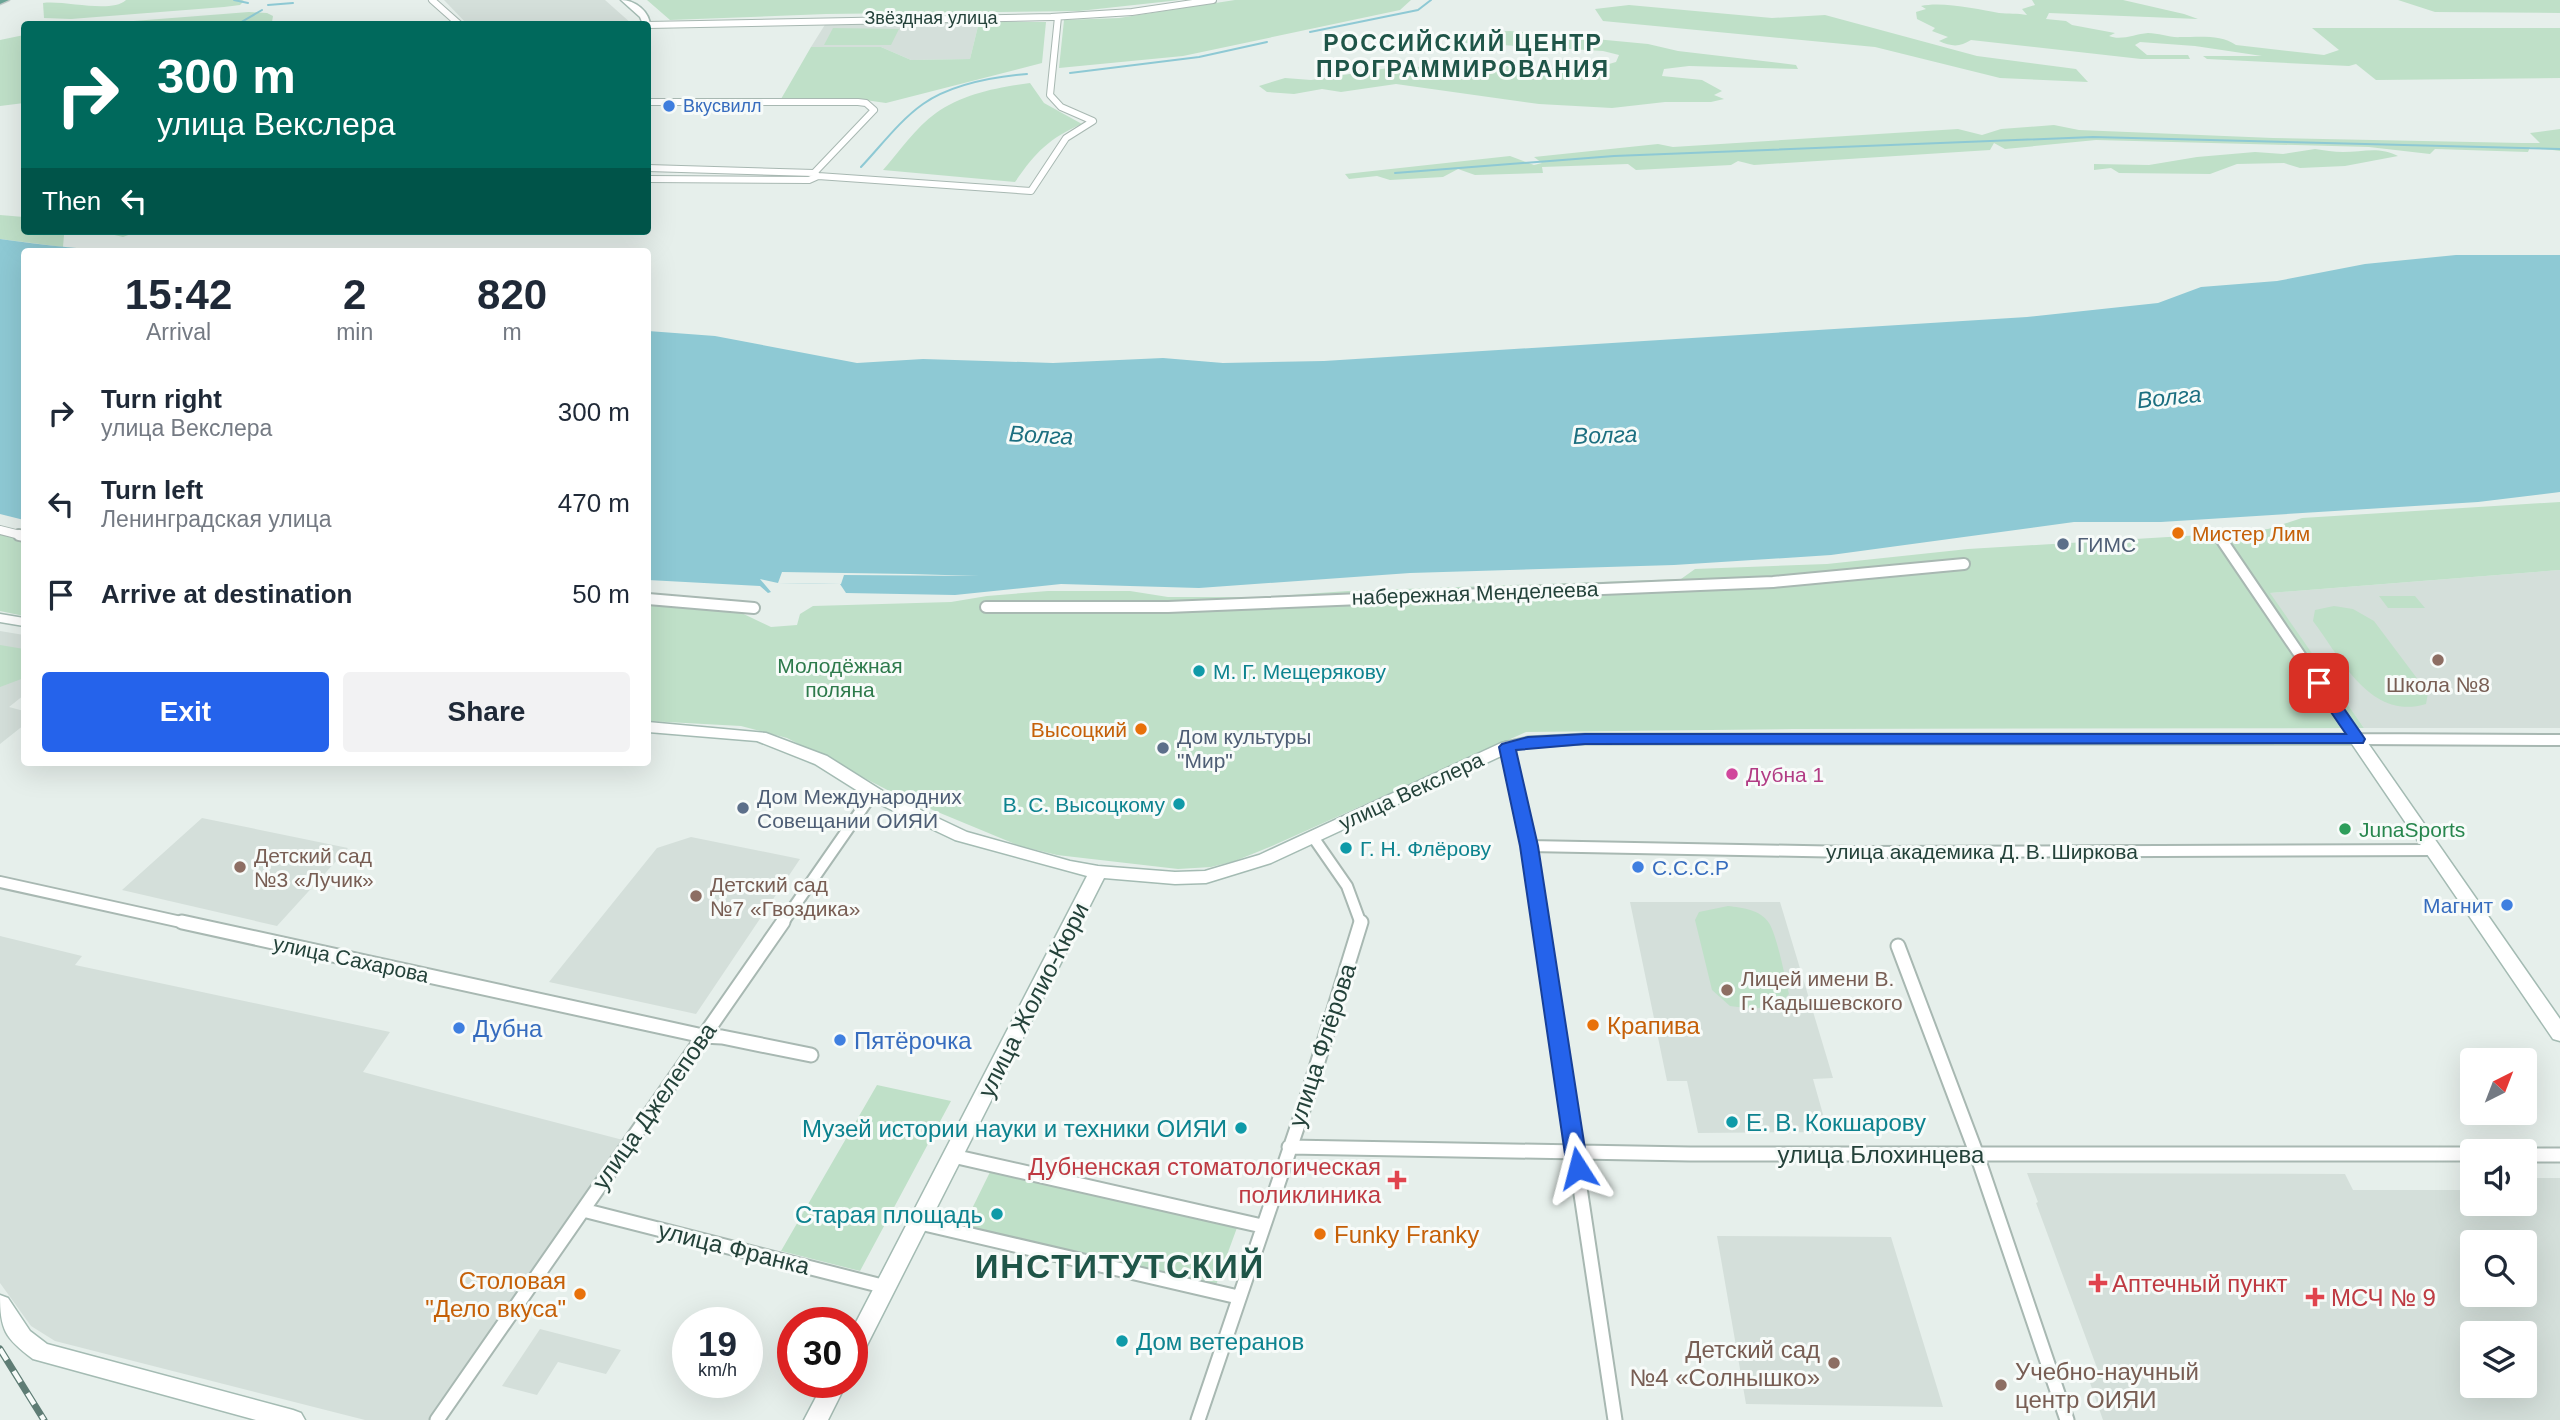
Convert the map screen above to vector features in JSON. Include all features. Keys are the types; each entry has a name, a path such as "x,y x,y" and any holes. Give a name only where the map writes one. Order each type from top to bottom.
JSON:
{"street":[{"path":"432,0 456,21"},
{"path":"625,0 644,16 646,21"},
{"name":"Звёздная улица","path":"651,25 827,19 1058,17 1134,12 1213,0"},
{"path":"651,168 1031,191 1066,138 1093,121 1061,107 1050,95 1058,17"},
{"path":"651,102 858,102 871,106 874,110 814,177 651,179"},
{"path":"0,530 21,535"},
{"path":"2221,539 2560,1034"},
{"name":"набережная Менделеева","path":"986,607 1168,607 1773,582 1965,564"},
{"path":"651,599 754,608"},
{"path":"0,618 21,622"},
{"name":"улица Векслера","path":"651,727 739,733 769,739 821,760 873,793 961,836 1046,861 1098,872 1175,878 1206,877 1265,859 1507,747 1528,742 1585,739 2560,740"},
{"path":"1507,747 1529,846 1615,1420"},
{"name":"улица Джелепова","path":"437,1420 873,793"},
{"name":"улица Флёрова","path":"1198,1420 1361,923 1347,886 1313,837"},
{"name":"улица академика Д. В. Ширкова","path":"1529,846 1850,852 2434,850"},
{"name":"улица Жолио-Кюри","path":"868,1321 1098,872"},
{"name":"улица Сахарова","path":"0,882 703,1036"},
{"path":"1898,946 1977,1155 2067,1420"},
{"path":"703,1036 722,1037 811,1055"},
{"name":"улица Блохинцева","path":"1289,1147 1575,1153 2460,1154"},
{"path":"2537,1155 2560,1155"},
{"path":"953,1156 1262,1226"},
{"name":"улица Франка","path":"583,1210 886,1287"},
{"path":"920,1223 1238,1297"},
{"path":"0,1304 22,1338 41,1352 293,1420"},
{"path":"816,1420 828,1398"}],"shaded area":[{"path":"444,0 605,0 629,21 464,21"},
{"path":"979,22 970,59 911,60 881,47 811,47 826,23"},
{"name":"Школа №8","path":"2560,570 2560,728 2364,728 2269,593"},
{"path":"0,631 21,634 21,697 9,707 21,710 21,727 0,744"},
{"name":"Детский сад №3 «Лучик»","path":"202,818 348,848 277,926 122,890"},
{"name":"Детский сад №7 «Гвоздика»","path":"691,837 800,859 696,1014 549,982 657,848"},
{"name":"Лицей имени В. Г. Кадышевского","path":"1630,902 1780,902 1833,1078 1813,1079 1828,1132 1698,1133 1687,1081 1667,1081"},
{"path":"0,936 82,956 75,965 390,1032 363,1072 623,1140 429,1420 365,1420 55,1341 31,1326 0,1283"},
{"name":"МСЧ № 9","path":"2027,1173 2345,1174 2353,1190 2460,1190 2460,1216 2537,1216 2537,1178 2560,1178 2560,1420 2103,1420 2088,1377 2100,1376 2036,1203 2038,1202"},
{"name":"Детский сад №4 «Солнышко»","path":"1717,1236 1891,1237 1943,1407 1746,1404"},
{"path":"540,1329 621,1350 606,1374 558,1362 537,1395 502,1386"}],"green space":[{"path":"126,0 244,1 240,5 224,7 71,19 44,18 43,3 110,6"},
{"path":"647,0 1180,0 1079,11 826,14 670,20"},
{"path":"1235,0 1411,0 1400,10 1183,56 1059,68 1064,20 1119,18"},
{"path":"2032,0 2123,0 2198,19 2049,13 2046,19 2115,33 2109,36 2114,37 2148,33 2209,37 2230,41 2236,45 2324,55 2339,50 2312,28 2560,28 2560,78 2376,80 2356,64 2349,66 2207,59 2203,56 2262,56 2195,46 2140,42 2135,45 2147,55 2188,55 2190,59 2141,59 1971,40 1952,45 1939,41 1948,37 1932,31 1935,28 1917,19 1916,12 1926,9 1921,6 1939,4 2027,15 2022,9 2035,5"},
{"path":"2398,0 2560,0 2560,13 2435,12"},
{"path":"1629,5 1772,18 1825,15 1977,56 2076,69 2088,82 2000,78 1875,47 1603,21 1595,9"},
{"path":"249,12 273,16 272,21 134,21"},
{"path":"979,22 1046,22 1042,63 886,103 858,99 781,99 811,47 881,47 911,60 970,59"},
{"path":"833,28 899,29 891,45 824,45"},
{"path":"1510,31 1648,44 1678,51 1796,65 1798,69 1689,66 1664,69 1662,76 1702,80 1722,91 1714,95 1724,99 1612,108 1539,104 1396,84 1341,92 1322,89 1294,94 1267,92 1259,86 1285,78 1311,80 1388,68 1496,64 1542,69 1602,66 1616,62 1619,55 1603,51 1451,42 1446,36"},
{"path":"21,36 21,103 0,106 0,40"},
{"path":"1030,83 1044,103 1082,124 1044,147 1015,182 883,170 922,125 946,106 981,92"},
{"path":"2054,125 2079,130 2273,138 2522,143 2540,143 2530,133 2560,129 2560,151 2530,147 2528,152 2435,149 2430,154 2369,147 2096,140 2005,149 1994,143 1990,150 1754,165 1738,161 1731,165 1636,170 1628,164 1542,167 1543,173 1475,175 1458,169 1443,177 1390,180 1377,176 1349,179 1345,174 1510,156 1534,165 1542,163 1534,157 1658,144 1673,147 1958,129 1982,135 2001,129"},
{"path":"2315,149 2343,152 2378,150 2398,156 2345,166 2300,168 2284,163 2237,164 2210,174 2119,173 2111,168 2094,170 2094,164 2149,165 2197,157 2255,152 2283,154"},
{"path":"0,215 21,217 21,235 64,235 63,247 0,239"},
{"name":"Молодёжная поляна","path":"2560,502 2560,570 2270,593 2364,728 1526,732 1272,846 1235,861 1211,867 1178,869 1057,855 1020,846 899,796 787,738 741,726 651,721 651,600 729,607 771,627 797,625 800,614 813,606 951,602 1048,591 1130,591 1168,597 1262,597 1348,591 1681,579 1695,569 1827,564 1968,549 2201,535 2268,529 2302,518"},
{"path":"0,531 21,536 21,615 0,611"},
{"path":"2379,596 2415,596 2425,608 2388,608"},
{"path":"2334,606 2353,609 2374,621 2428,693 2426,704 2406,707 2389,703 2373,695 2359,683 2313,621 2315,610"},
{"path":"0,645 21,648 21,679 0,687"},
{"path":"1728,906 1756,912 1769,923 1778,947 1789,994 1779,1004 1754,1009 1730,1006 1712,990 1695,920 1699,912"},
{"path":"877,1085 951,1101 860,1271 781,1251"},
{"path":"991,1170 1238,1225 1216,1285 963,1227"}],"water":[{"path":"0,239 82,248 21,248 21,519 0,514"},
{"name":"Волга","path":"2456,255 2560,255 2560,492 2478,502 2161,522 2074,522 1831,555 1674,565 1410,573 1199,588 1061,584 955,595 846,593 840,584 778,583 760,579 771,592 768,593 760,586 651,580 651,331 715,336 857,363 923,359 1053,363 1163,358 1223,363 1324,361 2027,317 2158,303 2201,287 2277,281 2365,264"}],"pier":[{"path":"782,572 979,576 844,575 841,584 778,583"}],"waterway":[{"path":"234,0 248,3"},
{"path":"1310,32 1418,10 1431,0"},
{"path":"268,5 293,3"},
{"path":"243,21 262,10"},
{"path":"1070,73 1199,57 1267,42"},
{"path":"861,167 906,118 934,97 973,83 1027,74"},
{"path":"1395,173 1614,156 2093,137 2560,149"}],"railway":[{"path":"0,1349 44,1420"}],"place":[{"name":"Вкусвилл","path":"669,106"},
{"name":"Мистер Лим","path":"2178,533"},
{"name":"ГИМС","path":"2063,544"},
{"name":"Школа №8","path":"2438,660"},
{"name":"М. Г. Мещерякову","path":"1199,671"},
{"name":"Высоцкий","path":"1141,729"},
{"name":"Дом культуры \"Мир\"","path":"1163,748"},
{"name":"Дубна 1","path":"1732,774"},
{"name":"В. С. Высоцкому","path":"1179,804"},
{"name":"Дом Международних Совещании ОИЯИ","path":"743,808"},
{"name":"JunaSports","path":"2345,829"},
{"name":"Г. Н. Флёрову","path":"1346,848"},
{"name":"Детский сад №3 «Лучик»","path":"240,867"},
{"name":"С.С.С.Р","path":"1638,867"},
{"name":"Детский сад №7 «Гвоздика»","path":"696,896"},
{"name":"Магнит","path":"2507,905"},
{"name":"Лицей имени В. Г. Кадышевского","path":"1727,990"},
{"name":"Крапива","path":"1593,1025"},
{"name":"Дубна","path":"459,1028"},
{"name":"Пятёрочка","path":"840,1040"},
{"name":"Е. В. Кокшарову","path":"1732,1122"},
{"name":"Музей истории науки и техники ОИЯИ","path":"1241,1128"},
{"name":"Дубненская стоматологическая поликлиника","path":"1397,1180"},
{"name":"Старая площадь","path":"997,1214"},
{"name":"Funky Franky","path":"1320,1234"},
{"name":"Аптечный пункт","path":"2098,1283"},
{"name":"Столовая \"Дело вкуса\"","path":"580,1294"},
{"name":"МСЧ № 9","path":"2315,1297"},
{"name":"Дом ветеранов","path":"1122,1341"},
{"name":"Детский сад №4 «Солнышко»","path":"1834,1363"},
{"name":"Учебно-научный центр ОИЯИ","path":"2001,1385"}],"district":[{"name":"РОССИЙСКИЙ ЦЕНТР ПРОГРАММИРОВАНИЯ","path":"1463,56"},
{"name":"ИНСТИТУТСКИЙ","path":"1120,1266"}],"route":[{"path":"1578,1168 1529,846 1507,747 1557,739 2357,739 2319,683"}]}
